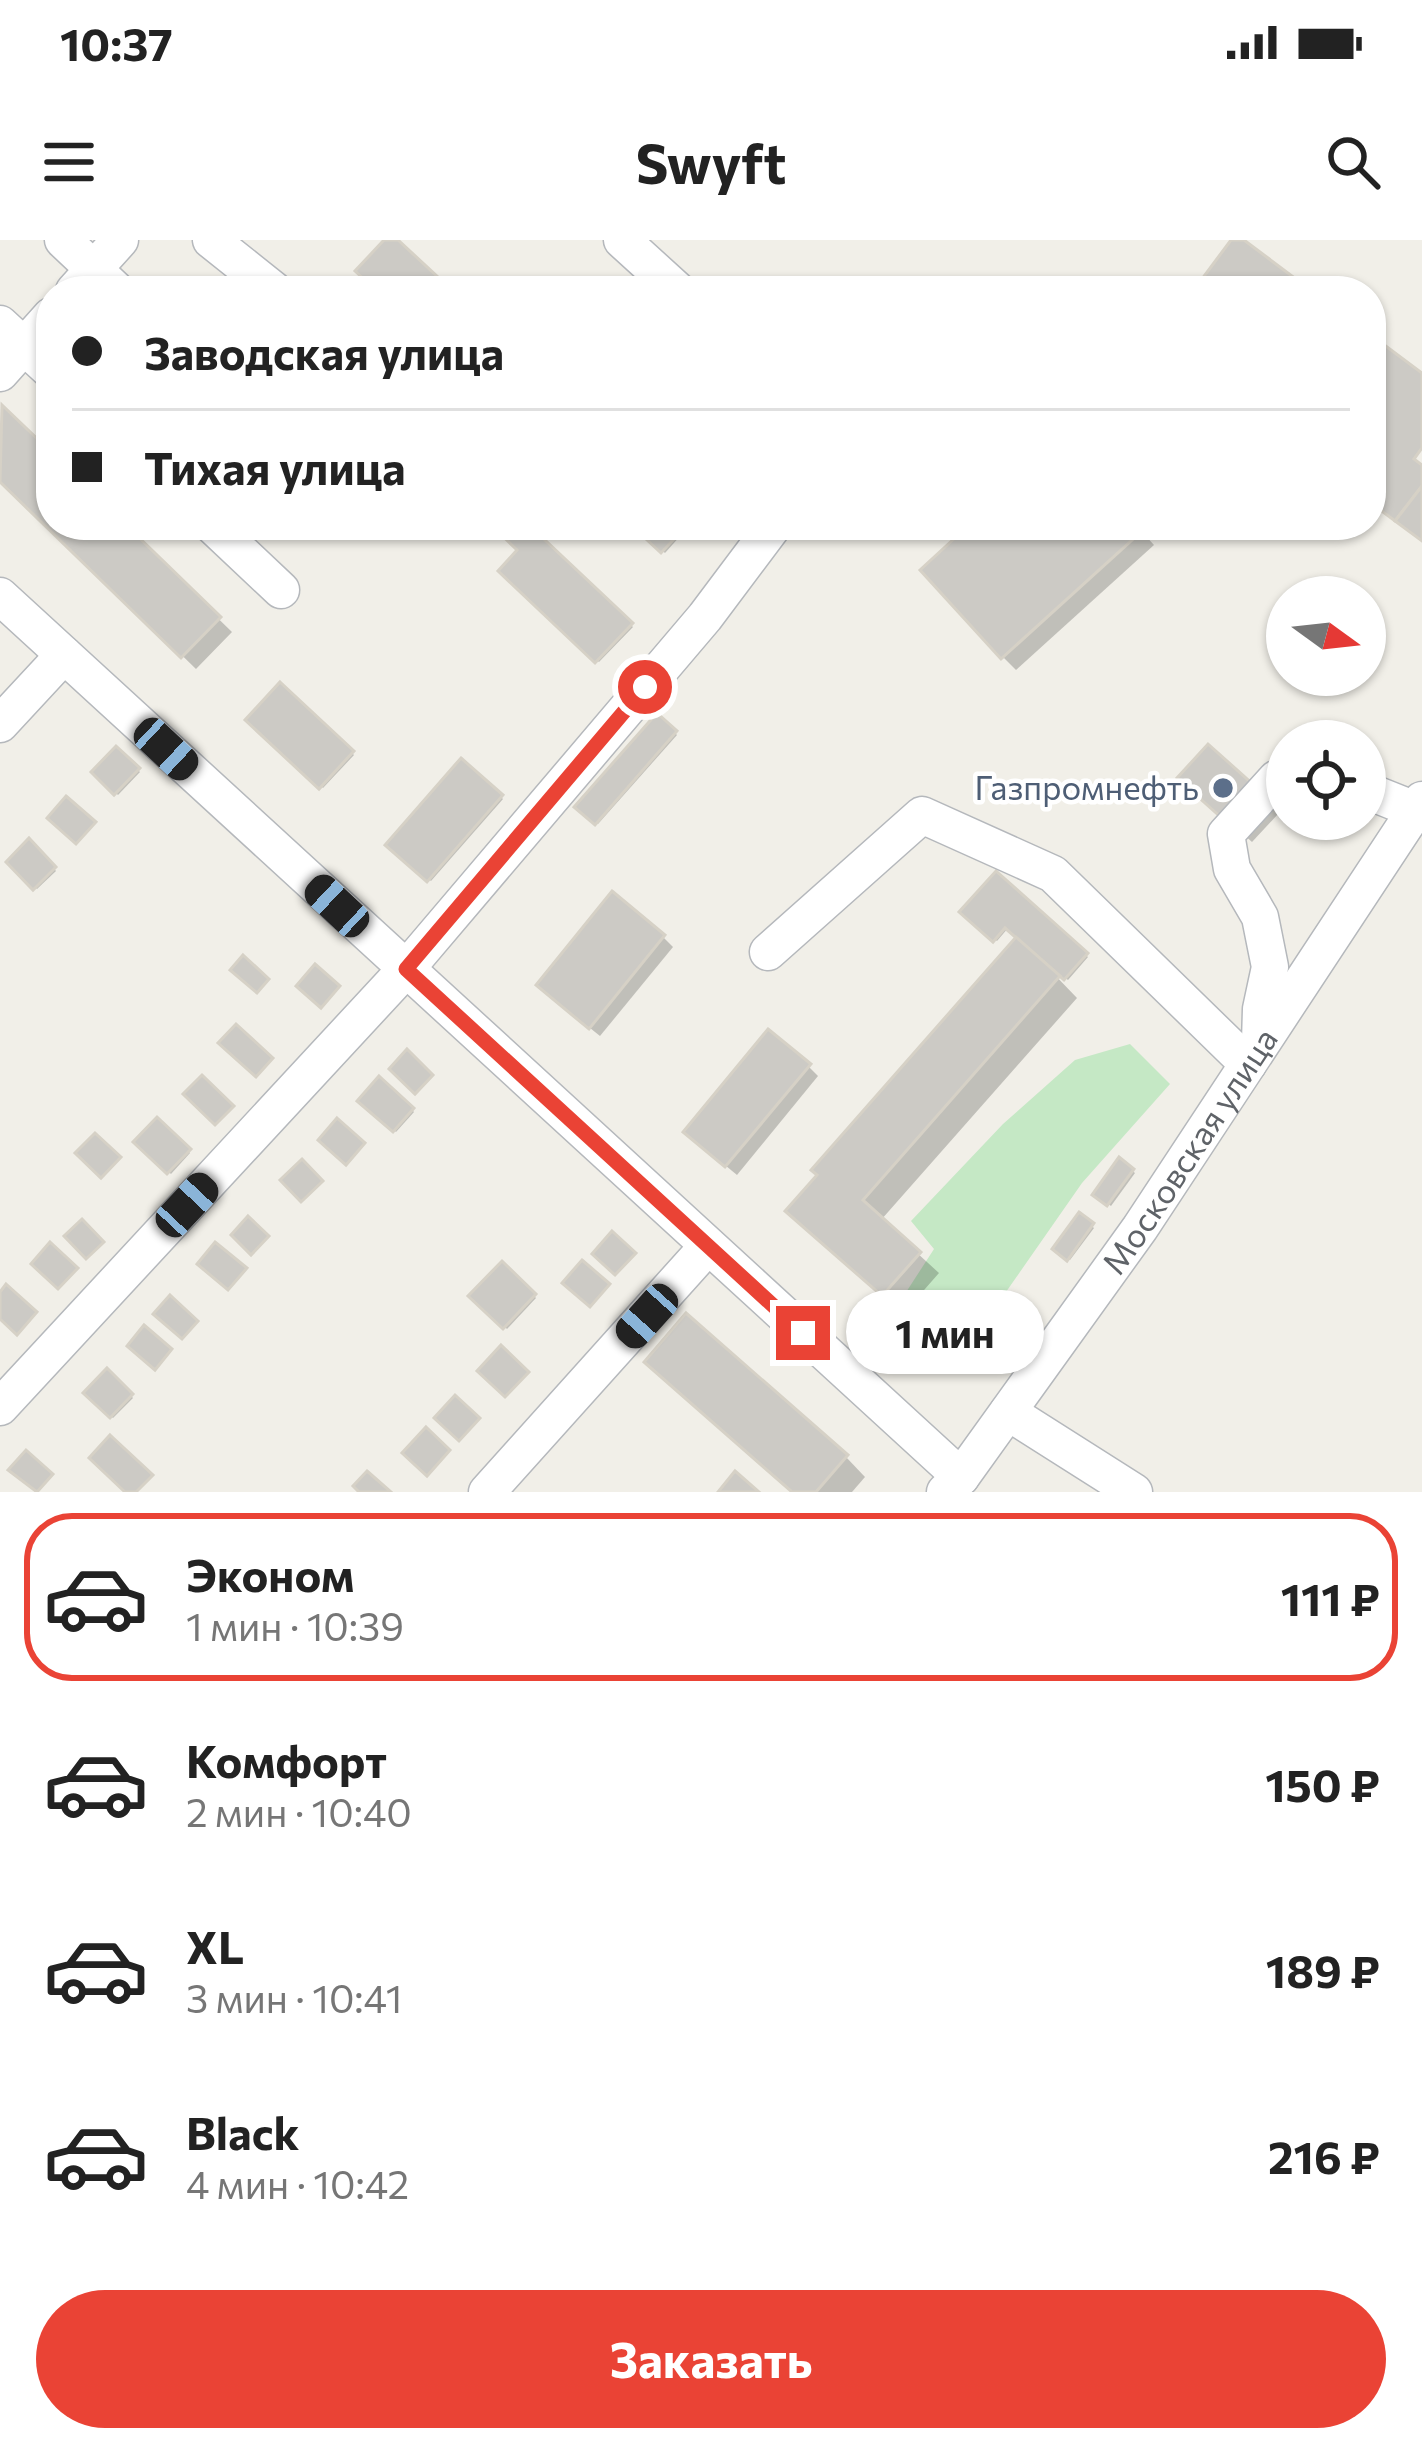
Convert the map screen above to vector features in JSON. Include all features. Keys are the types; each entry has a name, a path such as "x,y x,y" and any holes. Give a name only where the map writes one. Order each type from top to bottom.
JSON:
{"street":[{"path":"63,240 89,276"},
{"path":"100,276 120,240"},
{"path":"211,240 256,276"},
{"path":"622,240 662,276"},
{"path":"36,327 8,348 36,363"},
{"path":"228,540 281,590"},
{"path":"0,1407 406,969 705,617 762,540"},
{"path":"0,596 708,1246 953,1485"},
{"path":"0,724 64,655"},
{"path":"1254,1055 1270,967 1260,917 1232,869 1226,834 1266,790"},
{"path":"1386,796 1419,805"},
{"name":"Московская улица","path":"953,1485 1140,1228 1419,805"},
{"path":"768,952 922,815 1053,874 1254,1055"},
{"path":"1260,917 1280,933 1330,940"},
{"path":"488,1492 708,1246"},
{"path":"1008,1412 1134,1492"}],"green space":[{"path":"1130,1044 1170,1084 1082,1183 983,1325 958,1336 901,1300 934,1249 911,1221 1003,1124 1075,1060"}],"building":[{"path":"384,240 398,240 437,276 360,276 355,271"},
{"path":"1231,240 1244,240 1292,276 1204,276"},
{"path":"1386,346 1422,373 1422,448 1414,459 1422,465 1422,486 1395,521 1386,514"},
{"path":"2,405 36,438 36,517 0,482"},
{"path":"1422,486 1422,541 1395,521"},
{"path":"60,540 141,540 221,617 181,658"},
{"path":"507,540 545,540 633,623 595,663 498,571 517,550"},
{"path":"647,540 673,540 661,553"},
{"path":"953,540 1132,540 1001,659 920,570"},
{"path":"280,682 354,751 319,789 245,720"},
{"path":"657,713 677,731 595,825 574,807"},
{"path":"1208,744 1266,796 1266,814 1244,838 1177,778"},
{"path":"116,746 140,768 114,795 91,772"},
{"path":"461,758 503,795 427,882 385,845"},
{"path":"66,796 96,822 76,844 47,818"},
{"path":"29,838 56,867 33,890 6,862"},
{"path":"996,871 1088,953 1064,980 1005,928 993,942 959,912"},
{"path":"612,891 665,935 589,1029 536,985"},
{"path":"1016,937 1060,976 863,1200 921,1252 882,1296 785,1211 817,1175 811,1170"},
{"path":"243,955 269,979 257,993 230,970"},
{"path":"315,964 340,986 321,1008 296,986"},
{"path":"236,1024 273,1058 256,1077 218,1043"},
{"path":"768,1029 811,1064 725,1167 683,1132"},
{"path":"407,1049 433,1075 415,1094 389,1069"},
{"path":"202,1075 234,1106 215,1125 183,1094"},
{"path":"379,1076 414,1108 393,1132 357,1101"},
{"path":"157,1117 191,1149 167,1174 133,1142"},
{"path":"337,1118 365,1143 346,1165 318,1140"},
{"path":"95,1133 121,1157 101,1178 75,1153"},
{"path":"1119,1157 1134,1169 1107,1206 1092,1195"},
{"path":"302,1159 323,1181 301,1202 280,1180"},
{"path":"1079,1212 1094,1223 1067,1261 1052,1249"},
{"path":"248,1216 269,1236 251,1255 231,1235"},
{"path":"82,1219 104,1242 86,1259 64,1236"},
{"path":"612,1231 636,1253 615,1275 592,1254"},
{"path":"50,1242 78,1268 58,1289 31,1264"},
{"path":"215,1242 247,1268 228,1290 197,1264"},
{"path":"582,1260 610,1284 590,1307 562,1283"},
{"path":"502,1261 536,1294 503,1329 468,1296"},
{"path":"6,1284 37,1312 17,1335 0,1319 0,1292"},
{"path":"170,1295 198,1321 182,1339 153,1314"},
{"path":"1016,1297 1034,1311 997,1362 978,1348"},
{"path":"686,1313 848,1455 816,1492 792,1492 644,1362"},
{"path":"144,1325 172,1349 155,1370 127,1346"},
{"path":"501,1345 529,1372 505,1397 477,1371"},
{"path":"107,1368 133,1394 110,1418 83,1393"},
{"path":"455,1395 480,1418 459,1441 434,1418"},
{"path":"426,1427 450,1450 427,1476 402,1453"},
{"path":"110,1435 153,1475 136,1492 125,1492 89,1458"},
{"path":"26,1450 53,1474 37,1492 8,1470"},
{"path":"367,1471 391,1492 359,1492 353,1486"},
{"path":"735,1471 759,1492 718,1492"}],"place":[{"name":"Газпромнефть","path":"1223,788"}],"route":[{"path":"645,687 406,969 803,1333"}]}
